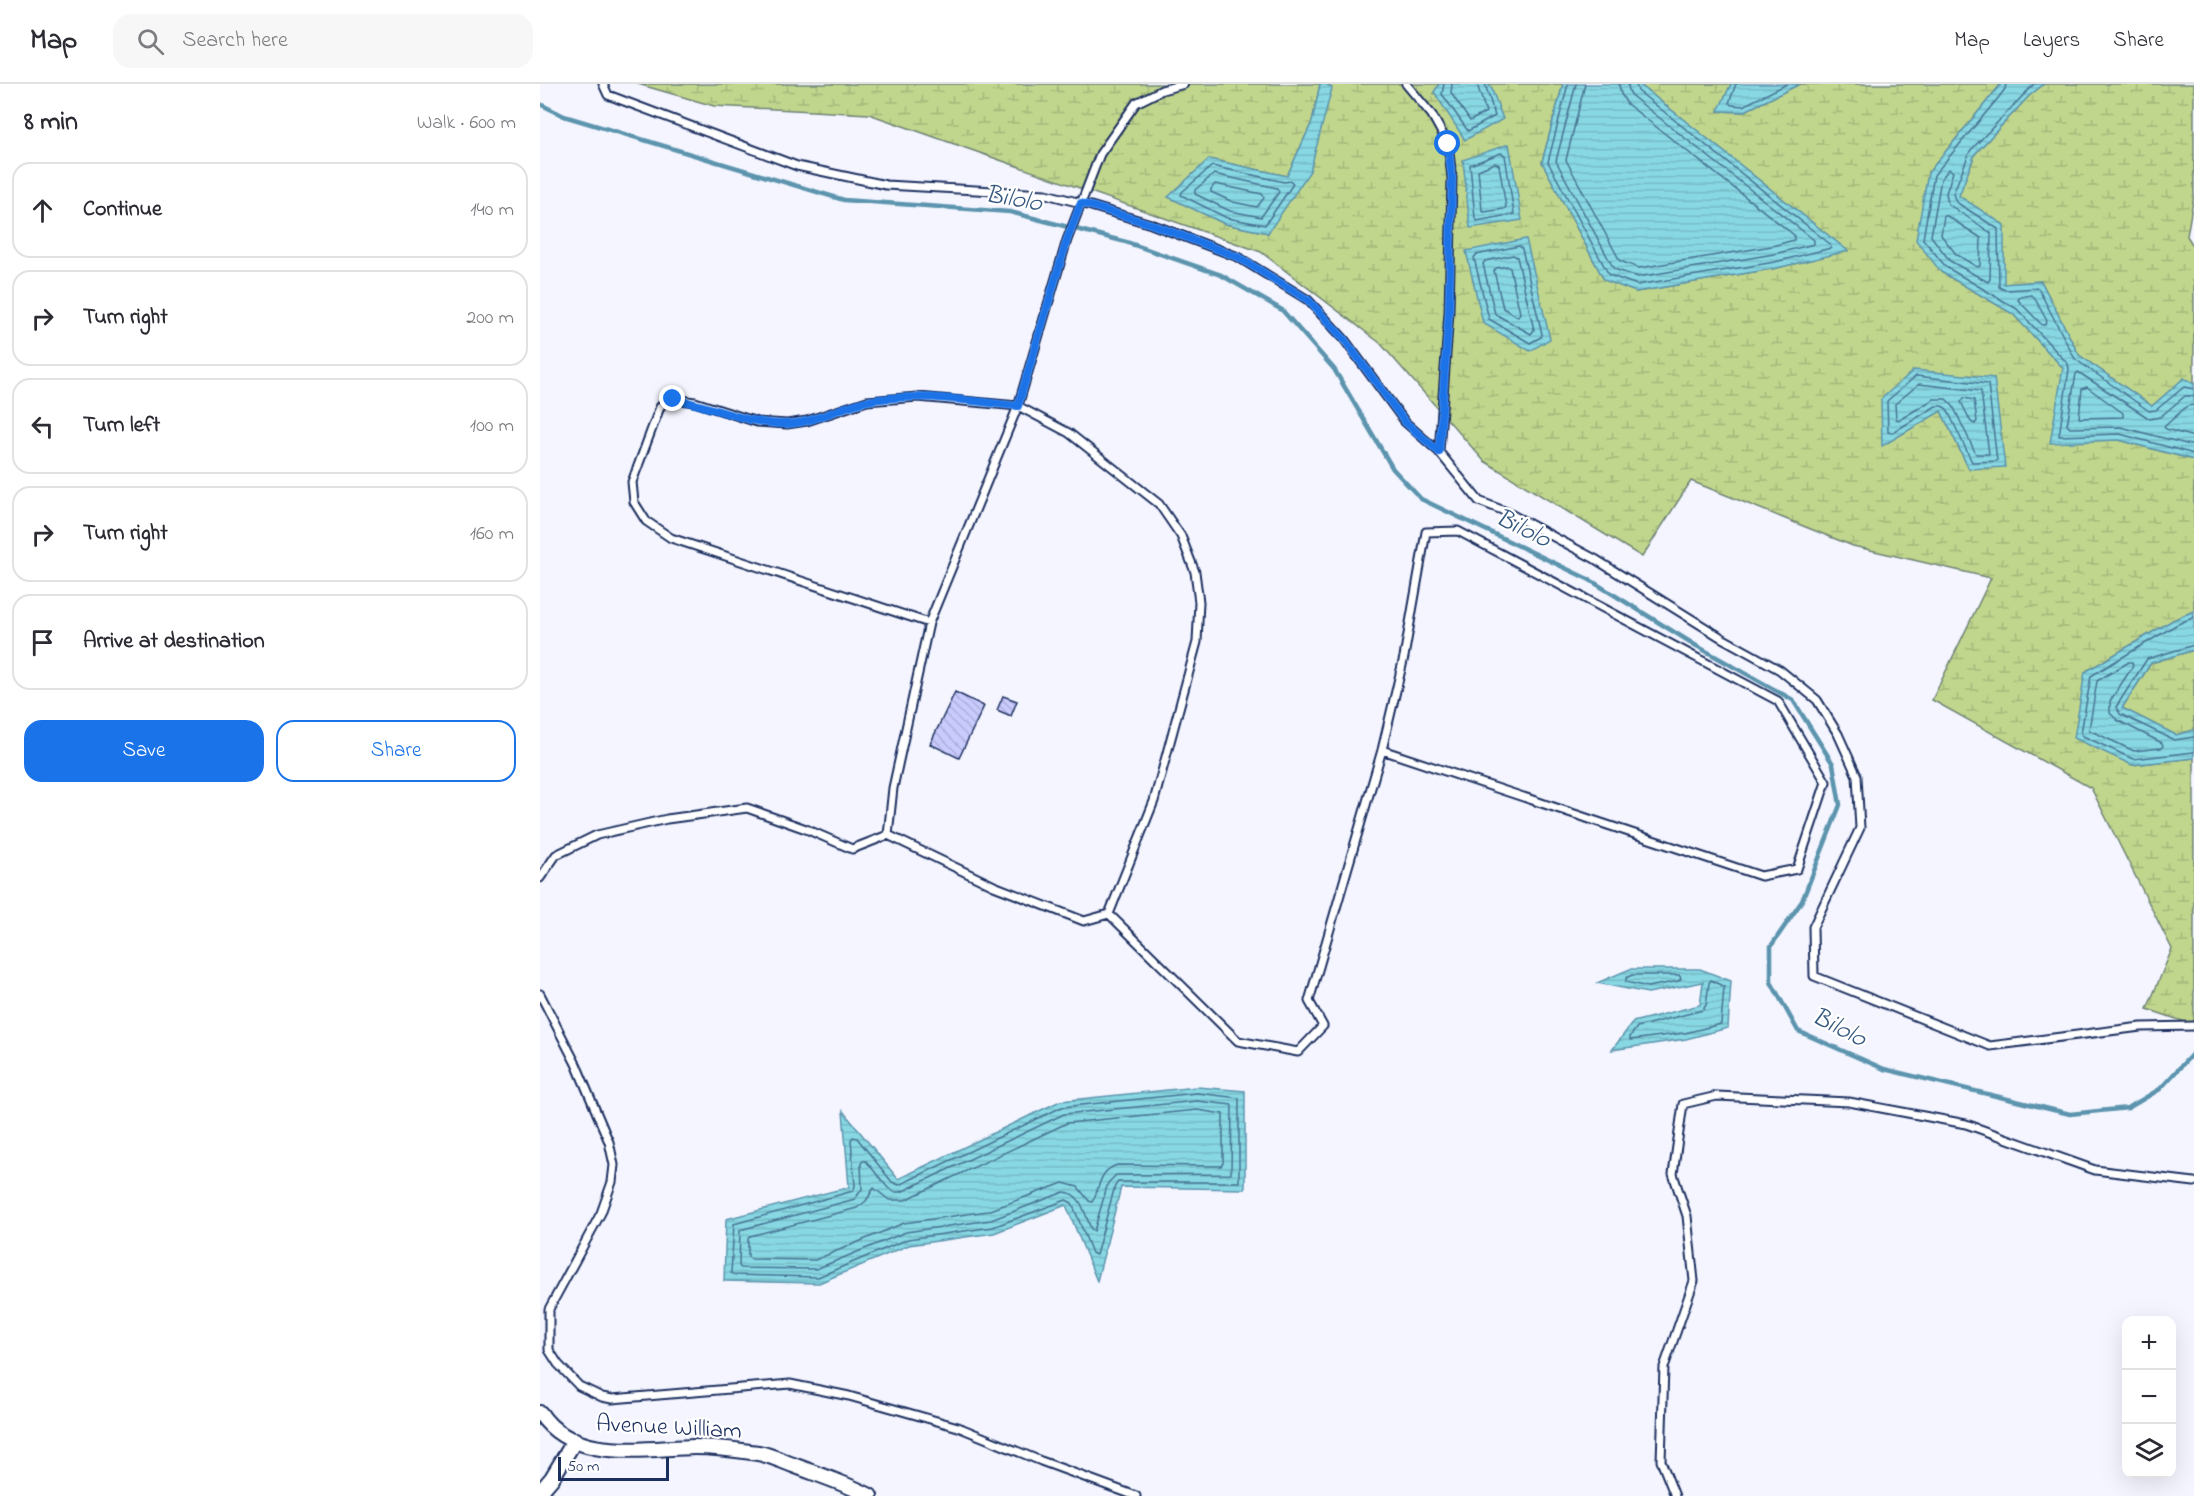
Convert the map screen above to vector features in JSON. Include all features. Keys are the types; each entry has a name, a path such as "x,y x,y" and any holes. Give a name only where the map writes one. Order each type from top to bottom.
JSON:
{"street":[{"name":"Avenue William","path":"540,1413 545,1421 565,1436 602,1449 647,1450 696,1447 762,1454 852,1486 870,1496"},
{"path":"540,1492 552,1478 575,1440"}],"lane":[{"path":"603,84 608,95 797,166 886,185 1046,194 1151,224 1238,257 1308,300 1344,339 1405,422 1439,452 1479,501 1507,512 1595,559 1722,638 1780,670 1817,700 1838,734 1857,776 1860,828 1813,927 1815,975 1990,1046 2141,1027 2194,1026"},
{"path":"888,835 893,788 929,623 1018,406 1067,240 1100,154 1136,103 1162,90 1184,84"},
{"path":"1406,84 1432,115 1448,144 1452,178 1449,312 1439,452"},
{"path":"929,623 671,538 646,521 634,502 632,482 660,407 666,400 673,399 695,402 757,422 787,424 807,421 867,401 908,398 1018,406 1069,433 1159,504 1181,536 1195,572 1199,602 1197,642 1154,801 1109,914"},
{"path":"1109,914 1238,1041 1298,1052 1323,1026 1309,1001 1382,750 1404,657 1426,532 1458,531 1778,701 1826,782 1797,869 1761,876 1382,750"},
{"path":"540,878 556,855 597,835 666,819 747,808 806,829 852,849 888,835 994,886 1084,921 1109,914"},
{"path":"540,994 576,1064 609,1142 614,1165 612,1182 601,1213 549,1309 549,1350 558,1364 579,1386 602,1397 612,1399 790,1384 849,1396 958,1427 1136,1496"},
{"path":"1675,1496 1661,1461 1664,1367 1694,1281 1687,1216 1673,1174 1683,1104 1716,1096 1849,1102 1966,1124 2095,1170 2194,1182"}],"green space":[{"path":"638,84 1320,84 1312,122 1287,176 1209,159 1169,197 1225,224 1268,233 1331,88 1326,84 1439,84 1434,93 1491,87 1487,84 1563,84 1542,162 1604,280 1636,292 1777,268 1847,251 1639,84 1731,84 1719,111 1743,112 1800,84 2001,84 1928,173 1941,272 2013,314 2063,368 2089,440 2119,440 2194,460 2194,611 2173,620 2085,672 2132,765 2194,758 2194,1025 2147,1009 2172,949 2091,788 1932,700 1991,578 1853,546 1691,481 1642,557 1484,461 1380,343 1261,252 869,114 714,106","holes":["1994,378 1969,469 1941,411 1883,445"]},
{"path":"2044,84 2194,84 2194,195 2187,236 2194,247 2194,384 2184,379 2152,406 2079,355 2041,281 2004,284 1958,196 1975,154 2029,96"},
{"path":"2194,650 2194,730 2176,735 2122,708 2151,663"}],"water":[{"path":"1320,84 1326,84 1332,88 1310,171 1268,233 1225,224 1168,197 1209,159 1287,176 1312,122"},
{"path":"1439,84 1487,84 1491,87 1503,119 1465,140 1434,92"},
{"path":"1563,84 1639,84 1848,251 1777,268 1636,292 1604,280 1542,162"},
{"path":"1731,84 1800,84 1743,112 1718,111"},
{"path":"2001,84 2044,84 2029,96 1975,154 1959,196 2004,225 2004,284 2041,281 2079,355 2152,406 2184,378 2194,384 2194,460 2119,440 2050,443 2063,368 2013,314 1941,272 1916,240 1928,173"},
{"path":"1509,144 1522,220 1470,228 1463,160"},
{"path":"1526,239 1550,339 1530,351 1483,323 1466,251"},
{"path":"1914,370 1994,378 2005,467 1969,469 1941,411 1882,446 1881,399"},
{"path":"2194,611 2194,650 2151,663 2122,708 2176,735 2194,730 2194,758 2132,765 2074,738 2085,672 2173,620"},
{"path":"1630,969 1700,969 1731,981 1728,1028 1686,1039 1612,1050 1633,1022 1700,1005 1703,982 1648,993 1597,983"},
{"path":"1197,1087 1245,1091 1245,1189 1121,1187 1097,1281 1066,1205 994,1233 909,1245 819,1283 724,1281 726,1219 849,1187 843,1111 898,1179 1060,1101"}],"building":[{"path":"955,692 984,706 959,758 930,744"},
{"path":"1003,696 1017,701 1011,716 997,710"}],"waterway":[{"name":"Bilolo","path":"540,104 564,116 844,200 1010,212 1126,242 1221,275 1282,310 1334,369 1393,469 1421,499 1590,580 1695,645 1793,700 1833,764 1840,805 1802,901 1771,946 1771,982 1798,1031 1884,1069 2070,1114 2128,1108 2160,1089 2194,1052"}],"route":[{"path":"673,399 695,402 757,422 772,424 807,421 867,401 918,397 1018,406 1067,240 1081,203 1151,224 1238,257 1308,300 1344,339 1405,422 1439,452 1449,312 1452,178 1448,144"}]}
